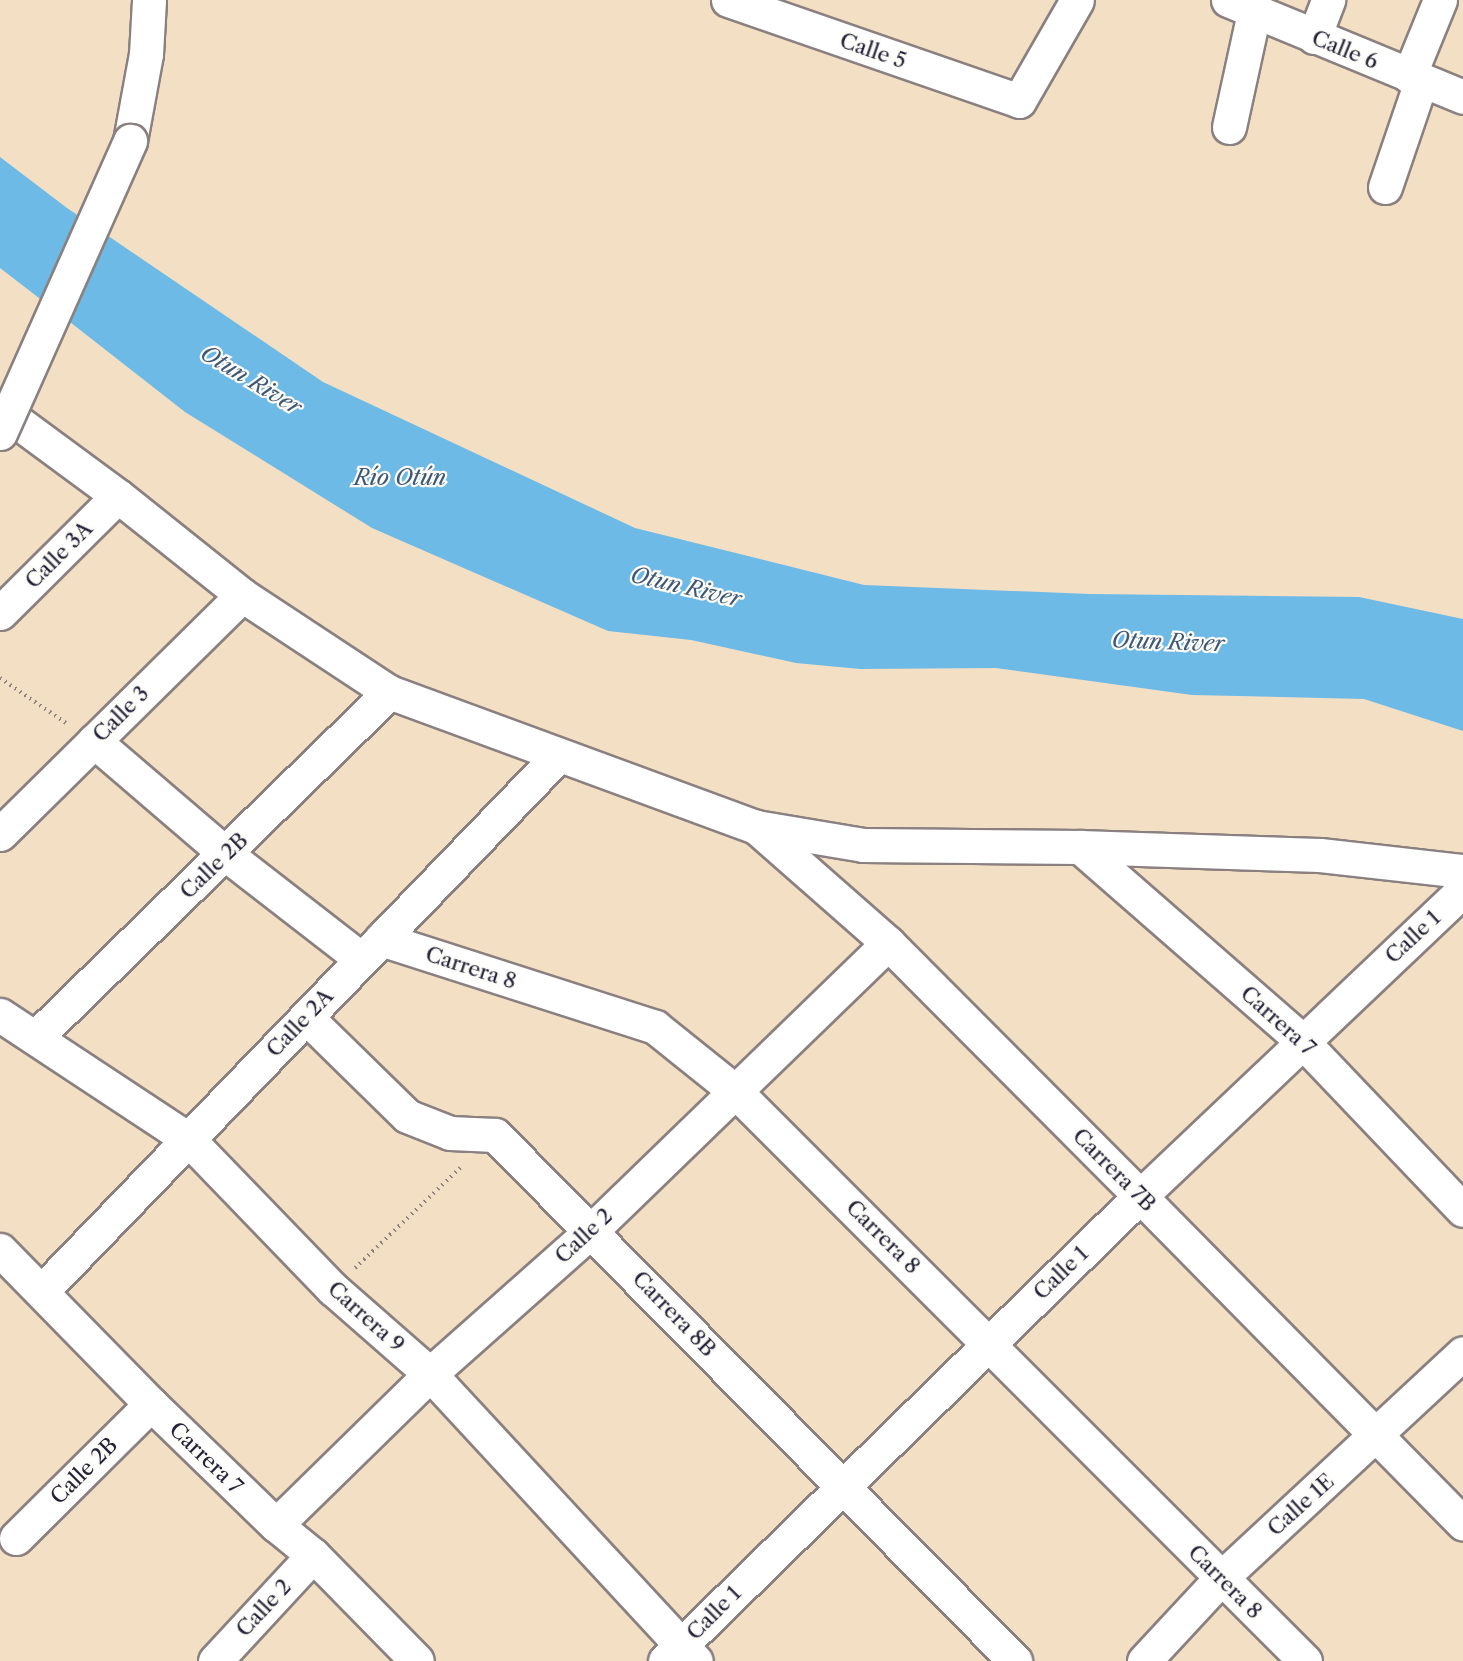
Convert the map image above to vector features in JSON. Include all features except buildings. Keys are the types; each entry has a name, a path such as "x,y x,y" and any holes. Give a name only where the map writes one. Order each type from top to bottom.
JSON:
{"street":[{"path":"0,433 130,141 146,54 149,0"},
{"name":"Calle 5","path":"728,0 1019,101 1077,0"},
{"path":"1314,37 1328,0"},
{"path":"1385,187 1414,79 1440,0"},
{"path":"1229,127 1241,6"},
{"name":"Calle 6","path":"1241,6 1414,79 1463,97"},
{"path":"0,409 118,496 242,595 389,692 756,827 863,844 1080,847 1320,855 1463,872"},
{"name":"Calle 3A","path":"0,613 118,496"},
{"name":"Calle 3","path":"0,834 242,595"},
{"name":"Calle 2B","path":"36,1037 227,855 389,692"},
{"path":"94,741 227,855 371,949"},
{"name":"Calle 2A","path":"42,1291 558,756"},
{"name":"Carrera 7B","path":"756,827 888,943 1463,1523"},
{"name":"Carrera 7","path":"1080,847 1302,1041 1463,1210"},
{"name":"Calle 1","path":"680,1656 841,1487 1140,1196 1463,890"},
{"name":"Calle 2","path":"276,1525 430,1374 592,1230 888,943"},
{"name":"Carrera 8","path":"371,949 655,1027 735,1091 990,1342 1305,1661"},
{"name":"Carrera 9","path":"0,1015 36,1037 74,1066 188,1139 333,1289 430,1374 680,1656"},
{"path":"306,1017 407,1116 450,1133 495,1135"},
{"name":"Carrera 8B","path":"495,1135 592,1230 841,1487 1015,1661"},
{"name":"Carrera 7","path":"0,1250 151,1404 276,1525 313,1555 417,1661"},
{"name":"Calle 1E","path":"1144,1661 1221,1578 1377,1436 1463,1353"},
{"name":"Calle 2B","path":"16,1538 151,1404"},
{"name":"Calle 2","path":"215,1661 313,1555"}],"path":[{"path":"0,678 94,741"},
{"path":"333,1289 495,1135"}],"water":[{"name":"Río Otún","path":"0,157 67,208 323,382 635,528 864,585 1090,594 1359,597 1463,619 1463,731 1364,699 1192,695 996,668 860,669 796,663 691,640 608,631 372,528 185,412 0,268"}],"water label":[{"name":"Otun River","path":"251,380"},
{"name":"Otun River","path":"686,587"},
{"name":"Otun River","path":"1168,642"}]}
